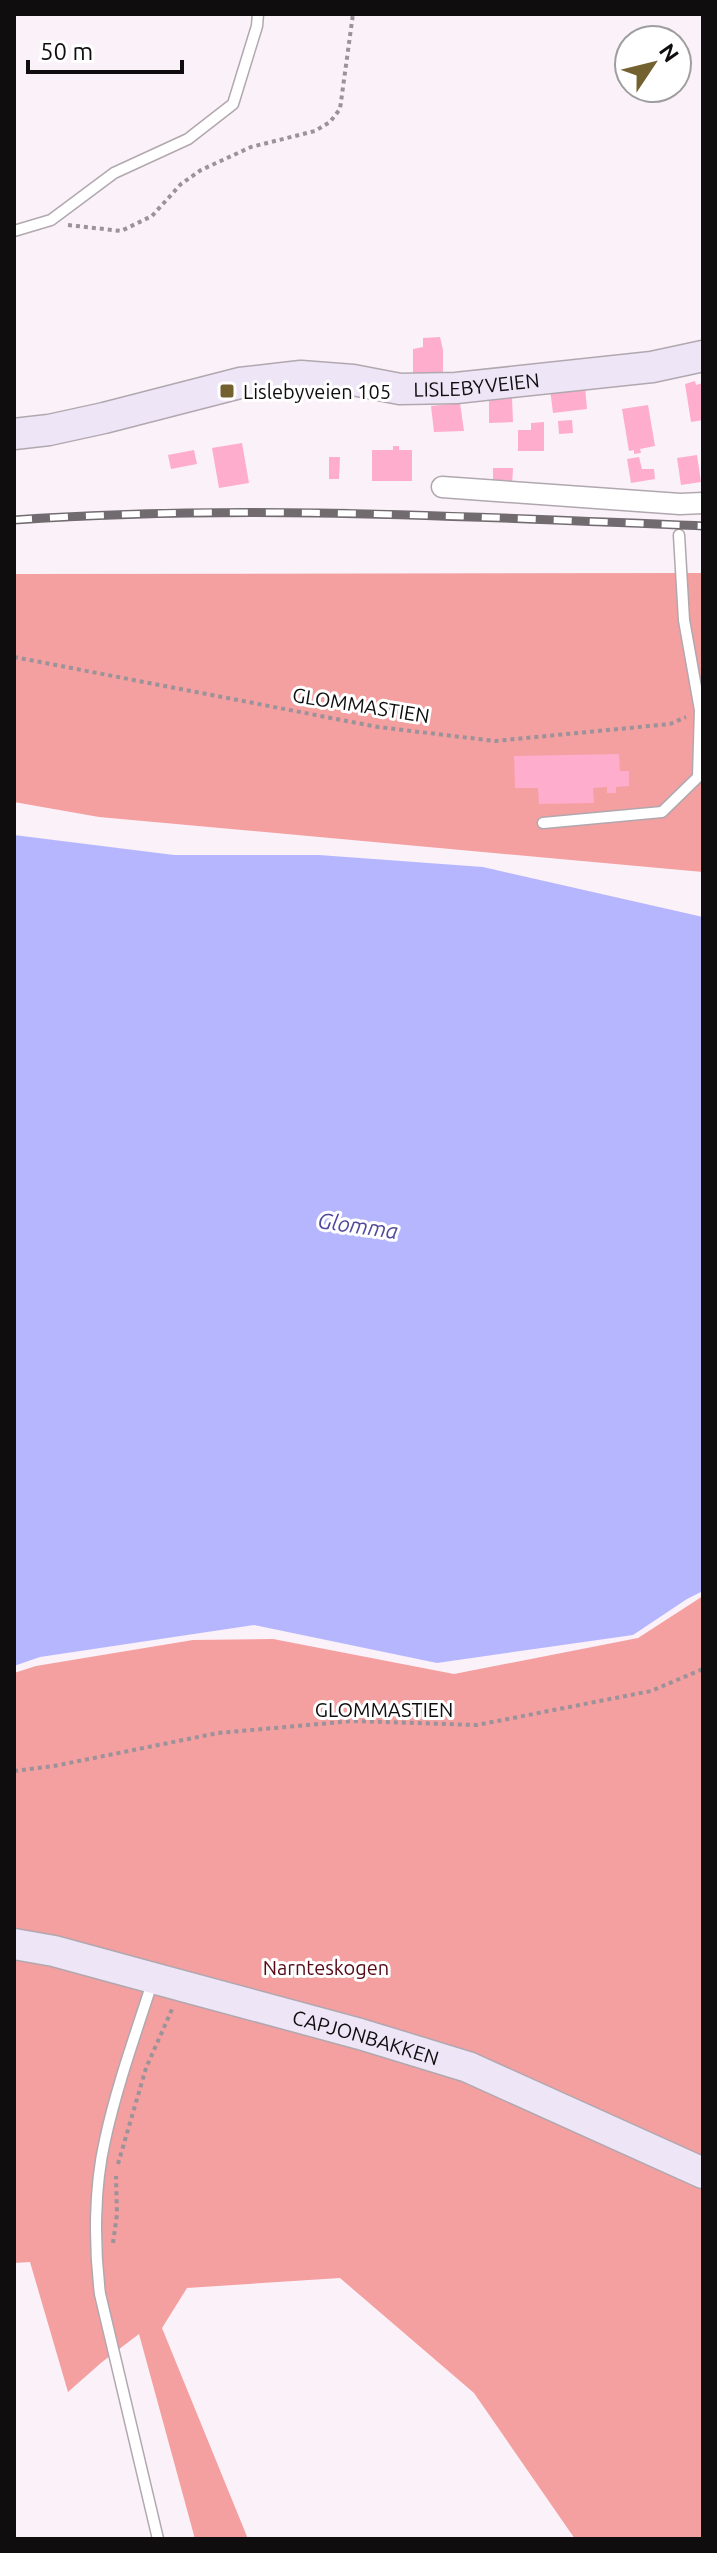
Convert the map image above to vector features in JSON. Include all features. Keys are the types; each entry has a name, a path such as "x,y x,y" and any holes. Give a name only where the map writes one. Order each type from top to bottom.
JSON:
{"main road":[{"name":"LISLEBYVEIEN","path":"14,434 91,421 240,383 301,376 353,380 400,389 456,388 652,367 703,356"},
{"name":"CAPJONBAKKEN","path":"14,1944 54,1951 150,1989 360,2034 468,2067 703,2173"}],"street":[{"path":"442,487 680,510 703,503"}],"lane":[{"path":"14,231 51,220 114,173 188,139 233,104 258,14"},
{"path":"543,823 662,812 698,777 700,710 684,620 679,535"},
{"path":"150,1989 126,2059 104,2143 95,2255 100,2294 158,2539"}],"path":[{"path":"51,220 65,225 121,231 152,216 181,184 201,170 251,147 315,131 330,122 340,109 353,14"},
{"name":"GLOMMASTIEN","path":"14,657 378,727 495,741 670,724 700,710"},
{"name":"GLOMMASTIEN","path":"14,1771 54,1766 218,1733 353,1721 477,1725 651,1691 703,1669"},
{"path":"150,1989 181,2010"},
{"path":"112,2251 117,2214 116,2170 146,2068 173,2007"}],"green space":[{"path":"703,573 703,872 99,817 14,802 14,574"},
{"name":"Narnteskogen","path":"703,1596 703,2539 575,2539 474,2393 340,2278 187,2288 162,2328 248,2539 195,2539 139,2334 68,2392 30,2262 14,2263 14,1673 36,1666 193,1640 273,1639 454,1674 638,1638"}],"water":[{"name":"Glomma","path":"14,835 174,855 319,855 483,867 703,917 703,1591 633,1635 437,1663 254,1625 40,1657 14,1666"}],"building":[{"path":"440,337 443,375 413,375 413,349 423,347 423,338"},
{"path":"695,381 696,385 703,383 703,420 691,422 685,384"},
{"path":"585,386 587,409 553,413 550,389"},
{"path":"489,398 512,398 513,422 489,423"},
{"path":"460,403 464,431 434,432 431,406"},
{"path":"648,405 655,446 640,449 641,453 634,454 634,450 629,451 622,409"},
{"path":"572,420 573,433 559,434 558,421"},
{"path":"544,422 544,451 518,451 518,430 531,430 531,423"},
{"path":"242,443 249,483 219,488 212,448"},
{"path":"393,446 399,446 399,450 412,450 412,481 372,481 372,450 393,450"},
{"path":"194,450 197,464 171,469 168,455"},
{"path":"697,455 701,482 681,485 677,458"},
{"path":"329,457 340,457 339,479 329,479"},
{"path":"639,457 642,469 654,469 655,479 631,483 627,459"},
{"path":"493,468 513,468 512,486 493,486"},
{"path":"619,754 620,771 629,771 629,786 616,787 616,793 607,793 607,787 593,788 594,803 539,804 538,788 515,788 514,756"}],"railway":[{"path":"14,520 272,512 703,526"}],"place":[{"name":"Lislebyveien 105","path":"227,391"}]}
